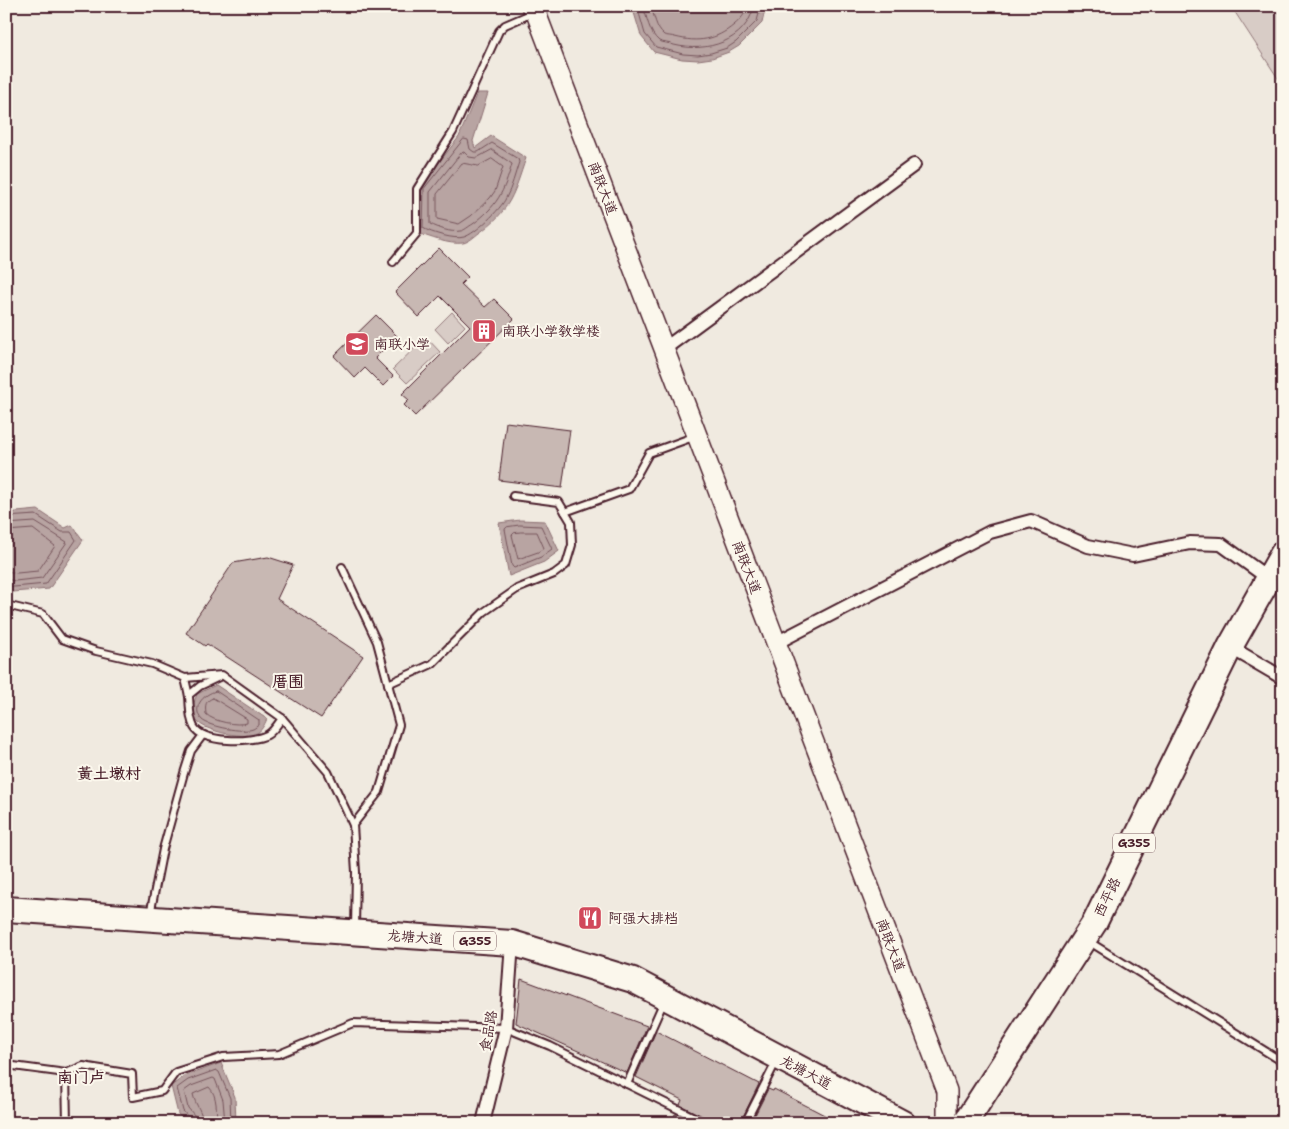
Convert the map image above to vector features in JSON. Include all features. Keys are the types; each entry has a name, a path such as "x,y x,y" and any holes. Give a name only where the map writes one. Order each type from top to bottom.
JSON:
{"highway":[{"name":"西平路","path":"965,1123 1095,922 1230,647 1283,553"},
{"name":"龙塘大道","path":"6,909 148,922 512,948 631,986 665,1000 890,1123"},
{"name":"龙塘大道","path":"6,916 148,922"},
{"name":"龙塘大道","path":"777,1060 903,1123"}],"street":[{"name":"南联大道","path":"538,8 664,348 947,1091 947,1123"},
{"path":"664,348 914,165"},
{"path":"776,643 990,532 1031,521 1088,546 1133,555 1190,543 1221,544 1268,578"},
{"path":"1230,647 1283,678"},
{"name":"食品路","path":"483,1123 506,1028 512,948"}],"lane":[{"path":"393,262 417,232 418,189 453,132 499,31 506,25 538,8"},
{"path":"565,512 629,489 649,453 697,435"},
{"path":"388,684 432,664 484,612 517,589 554,574 566,565 572,545 571,522 559,502 513,496"},
{"path":"342,566 377,642 399,725 379,792 353,825"},
{"path":"6,605 43,614 62,638 96,651 152,664 185,678 222,675 282,718 328,772 353,825 356,872 354,937"},
{"path":"189,696 200,686 222,675"},
{"path":"185,678 191,720 195,729 203,735 232,741 259,738 269,734 282,718"},
{"path":"148,922 163,849 184,773 191,751 203,735"},
{"path":"1085,939 1278,1058 1283,1057"},
{"path":"627,1084 665,1000"},
{"path":"6,1065 66,1073 84,1066 132,1074 133,1097 162,1092 176,1072 223,1057 279,1054 353,1023 506,1028 550,1046 706,1123"},
{"path":"745,1123 777,1060"},
{"path":"66,1073 67,1123"}],"shaded area":[{"path":"1231,6 1283,6 1283,86"},
{"path":"452,312 465,326 448,343 435,329"},
{"path":"426,337 440,352 407,383 393,369"}],"water":[{"path":"632,6 766,6 762,23 739,46 712,58 698,60 682,59 654,52 641,36"},
{"path":"477,93 488,93 473,141 475,148 491,136 526,158 514,191 505,208 490,225 470,240 457,243 446,242 417,233 419,188 459,137"},
{"path":"38,510 65,528 72,525 83,540 49,589 13,592 6,589 6,513"},
{"path":"520,520 545,521 559,551 544,562 509,576 499,523"},
{"path":"216,685 267,719 259,731 249,735 232,735 212,730 198,722 194,717 193,711 197,694"},
{"path":"221,1063 235,1097 236,1123 186,1123 178,1114 171,1086 185,1076"}],"building":[{"name":"南联小学教学楼","path":"439,248 468,277 461,284 485,307 494,299 514,319 415,416 404,405 409,400 402,394 470,326 440,296 419,317 395,292"},
{"path":"376,315 397,336 375,358 393,376 383,386 365,368 355,378 334,356"},
{"path":"506,422 570,430 562,488 499,480"},
{"path":"268,557 293,565 277,599 363,656 321,718 207,644 205,646 186,633 233,563"},
{"path":"521,979 647,1026 627,1073 516,1023"},
{"path":"656,1031 759,1084 740,1123 711,1123 708,1119 680,1105 682,1100 636,1077"},
{"path":"768,1089 773,1091 774,1089 840,1123 751,1123"},
{"path":"675,1114 694,1123 671,1123"}],"place":[{"name":"南联小学教学楼","path":"484,331"},
{"name":"南联小学","path":"357,344"},
{"name":"阿强大排档","path":"590,918"}],"district":[{"name":"厝围","path":"288,681"},
{"name":"黄土墩村","path":"109,773"},
{"name":"南门卢","path":"81,1077"}]}
